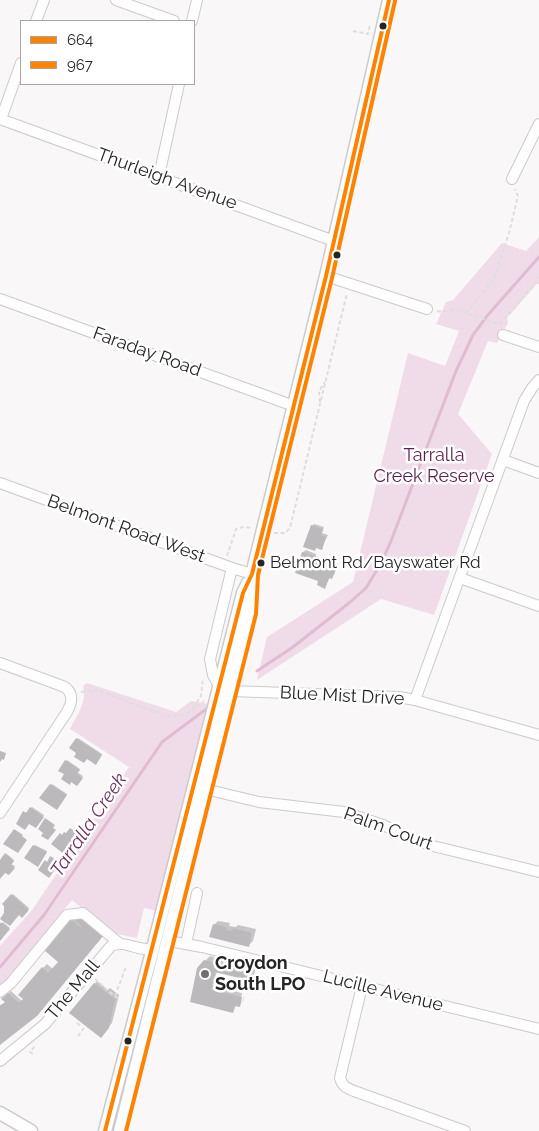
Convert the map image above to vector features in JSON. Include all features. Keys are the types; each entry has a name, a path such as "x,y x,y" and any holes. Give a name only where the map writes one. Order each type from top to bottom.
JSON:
{"main road":[{"path":"105,1130 225,689 250,612 252,574 326,276 389,0"},
{"path":"122,1128 206,789 225,689"},
{"path":"154,948 169,941"},
{"path":"0,1113 31,1131"}],"street":[{"path":"36,20 44,0"},
{"path":"116,0 171,20"},
{"path":"192,20 197,0"},
{"path":"1,119 20,66"},
{"path":"159,176 179,85"},
{"name":"Thurleigh Avenue","path":"1,119 334,241"},
{"path":"512,178 539,124"},
{"path":"326,276 427,308"},
{"name":"Faraday Road","path":"0,299 294,406"},
{"path":"503,335 539,347"},
{"path":"415,700 524,401 539,380"},
{"path":"503,460 539,473"},
{"name":"Belmont Road West","path":"0,483 252,574"},
{"path":"225,689 213,675 207,663 232,568"},
{"path":"460,578 539,606"},
{"path":"0,663 65,687 71,695 70,707 67,712 0,813"},
{"name":"Blue Mist Drive","path":"225,689 399,697 539,735"},
{"name":"Palm Court","path":"206,789 259,802 344,812 433,846 539,872"},
{"path":"186,944 197,893"},
{"path":"0,992 10,983 67,915 83,913 120,944 146,950 154,948"},
{"name":"Lucille Avenue","path":"169,941 539,1029"},
{"name":"The Mall","path":"0,1061 45,1024 108,949 120,944"},
{"path":"362,986 340,1078 342,1083 346,1088 465,1131"}],"path":[{"path":"354,31 368,34 370,24"},
{"path":"466,313 494,279 509,233 518,196 512,178"},
{"path":"427,308 441,312 452,309 499,324 531,288 539,276"},
{"path":"325,382 319,391 320,403 324,393 349,284"},
{"path":"193,708 200,696 207,663"},
{"path":"71,695 89,690 98,690 170,717 180,716 205,699"},
{"path":"114,996 125,969 127,970"},
{"path":"95,979 120,999"},
{"path":"77,1023 82,1027 78,1036"}],"green space":[{"name":"Tarralla Creek Reserve","path":"539,237 539,284 507,318 508,323 497,343 488,341 458,414 492,454 434,615 381,599 257,680 267,637 353,582 408,353 445,366 459,331 436,324 446,302 453,300 502,243 526,251"},
{"path":"87,683 176,712 191,701 210,704 158,911 144,908 137,938 112,933 72,900 7,980 0,986 0,946 32,910 129,767 70,729 81,709 84,698 83,686"}],"building":[{"path":"311,525 323,529 321,535 326,537 322,550 316,548 315,551 303,547"},
{"path":"302,552 337,566 332,579 329,578 325,589 317,585 318,581 295,573"},
{"path":"76,738 102,755 96,765 87,759 84,763 74,757 76,753 69,748"},
{"path":"0,751 6,753 4,760 2,759 0,762"},
{"path":"65,760 80,770 77,774 83,778 77,786 71,782 70,785 61,779 64,774 58,771"},
{"path":"50,784 67,795 57,810 39,798"},
{"path":"30,807 44,817 36,828 29,824 25,830 16,824 23,811 26,813"},
{"path":"45,818 55,825 53,828 56,830 48,840 41,836 43,833 38,829"},
{"path":"70,828 80,834 70,850 68,848 64,854 51,844 60,833 62,835 64,832 66,833"},
{"path":"14,829 27,840 18,853 3,844"},
{"path":"33,845 47,852 38,867 24,858"},
{"path":"5,853 14,861 11,865 15,868 9,875 5,873 0,879 0,860"},
{"path":"50,856 62,863 49,878 38,870 45,860 47,862"},
{"path":"11,894 29,910 22,918 19,915 10,926 0,919 4,913 4,906 2,904"},
{"path":"83,917 104,935 37,1016 0,1045 0,1006 5,1002 1,999 8,993 19,1003 23,999 18,995 42,967 48,973 58,962 44,950 70,918 80,927 73,919"},
{"path":"1,922 10,929 0,941 0,924"},
{"path":"213,924 226,927 226,930 232,931 233,928 252,933 249,947 209,937"},
{"path":"204,960 253,971 251,981 215,972 211,990 242,997 240,1007 235,1006 233,1013 190,1002 197,968"},
{"path":"94,983 115,999 109,1028 101,1038 69,1013"}],"waterway":[{"name":"Tarralla Creek","path":"257,671 293,647 366,588 380,565 391,541 456,371 473,335 487,316 539,257"},
{"name":"Tarralla Creek","path":"0,967 44,915 162,742 209,707"}],"transit line":[{"name":"664","path":"105,1131 243,593 252,574 326,276 389,0"},
{"name":"967","path":"126,1131 256,614 258,575 332,278 395,1"}],"place":[{"name":"Belmont Rd/Bayswater Rd","path":"261,563"},
{"name":"Croydon South LPO","path":"205,974"}]}
